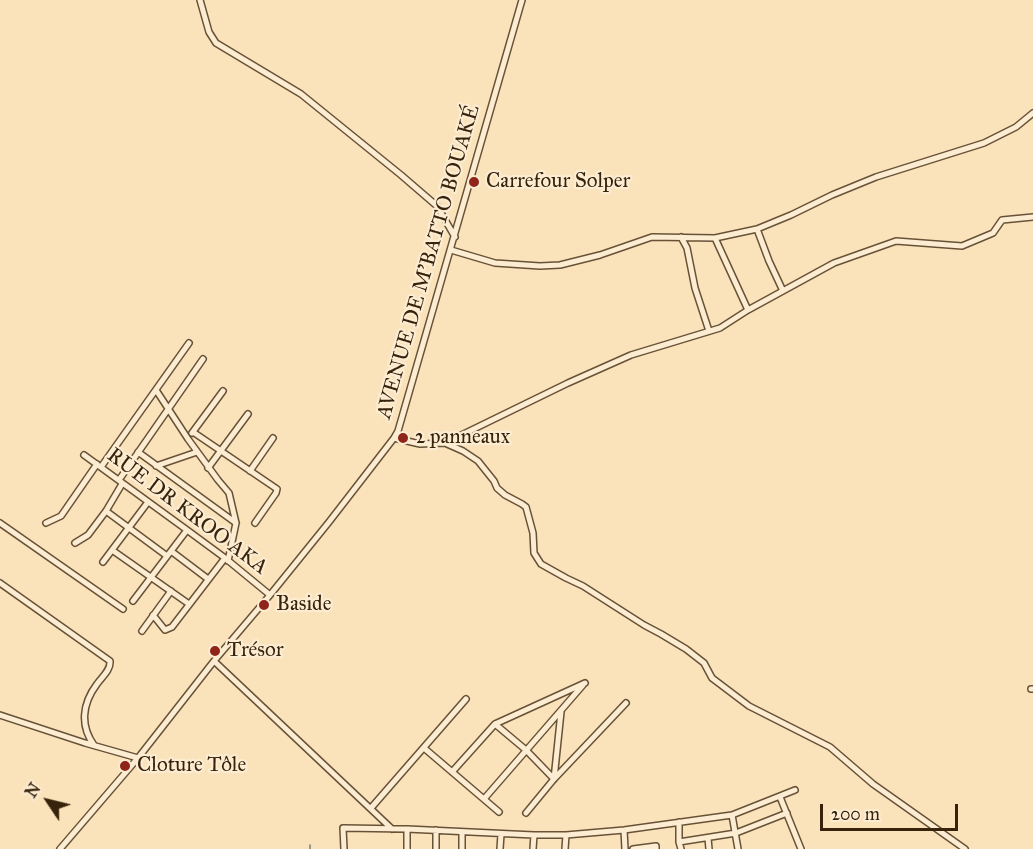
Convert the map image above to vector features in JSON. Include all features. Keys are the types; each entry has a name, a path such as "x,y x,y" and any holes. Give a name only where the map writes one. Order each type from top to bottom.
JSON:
{"street":[{"path":"200,0 209,32 216,43 301,94 401,175 437,206 454,237"},
{"name":"AVENUE DE M'BATTO BOUAKÉ","path":"60,849 138,758 394,438 403,417 522,0"},
{"path":"451,250 495,263 560,265 600,255 651,237 715,238 756,229 876,177 984,143 1016,127 1033,113"},
{"path":"394,438 420,444 445,443 568,383 632,355 720,328 834,263 896,241 962,246 993,233 1002,220 1033,217"},
{"path":"756,229 783,291"},
{"path":"681,237 687,248 695,288 710,331"},
{"path":"715,238 748,310"},
{"path":"46,523 61,516 189,343"},
{"path":"75,543 88,535 106,511 138,452 203,359"},
{"path":"153,615 165,630 172,627 208,579 226,560 236,524 229,493 208,468 156,390"},
{"path":"188,439 223,391"},
{"path":"208,468 249,414"},
{"path":"193,432 277,489 255,523"},
{"path":"250,471 273,438"},
{"path":"445,443 463,451 478,462 497,488 526,507 533,533 534,553 541,564 583,586 686,649 704,663 712,678 749,706 830,747 873,784 965,849"},
{"path":"138,452 236,524"},
{"path":"156,466 197,452"},
{"name":"RUE DR KROO AKA","path":"84,455 187,530 270,595"},
{"path":"103,562 148,502"},
{"path":"106,511 128,529 208,579"},
{"path":"0,524 123,609"},
{"path":"133,602 187,530"},
{"path":"112,550 189,604"},
{"path":"0,584 110,661 108,671 90,693 85,710 84,724 87,736 94,746"},
{"path":"142,631 171,591"},
{"path":"214,661 392,829"},
{"path":"452,772 495,724 585,683 484,799"},
{"path":"371,808 466,699"},
{"path":"526,813 626,703"},
{"path":"555,779 561,710"},
{"path":"0,715 138,758"},
{"path":"495,724 555,779"},
{"path":"423,748 499,812"},
{"path":"344,849 343,828 566,835 624,830 732,815 795,790"},
{"path":"780,797 801,849"},
{"path":"679,842 736,832 787,813"},
{"path":"732,815 738,849"},
{"path":"679,822 681,849"},
{"path":"407,829 407,849"},
{"path":"435,849 436,830"},
{"path":"624,830 626,849"},
{"path":"462,832 462,849"},
{"path":"500,849 501,834"},
{"path":"533,849 534,835"},
{"path":"565,849 566,835"},
{"path":"708,838 709,849"},
{"path":"633,849 656,846 656,849"}],"place":[{"name":"Carrefour Solper","path":"474,182"},
{"name":"2 panneaux","path":"403,438"},
{"name":"Baside","path":"264,605"},
{"name":"Trésor","path":"215,651"},
{"name":"Cloture Tôle","path":"125,766"}]}
